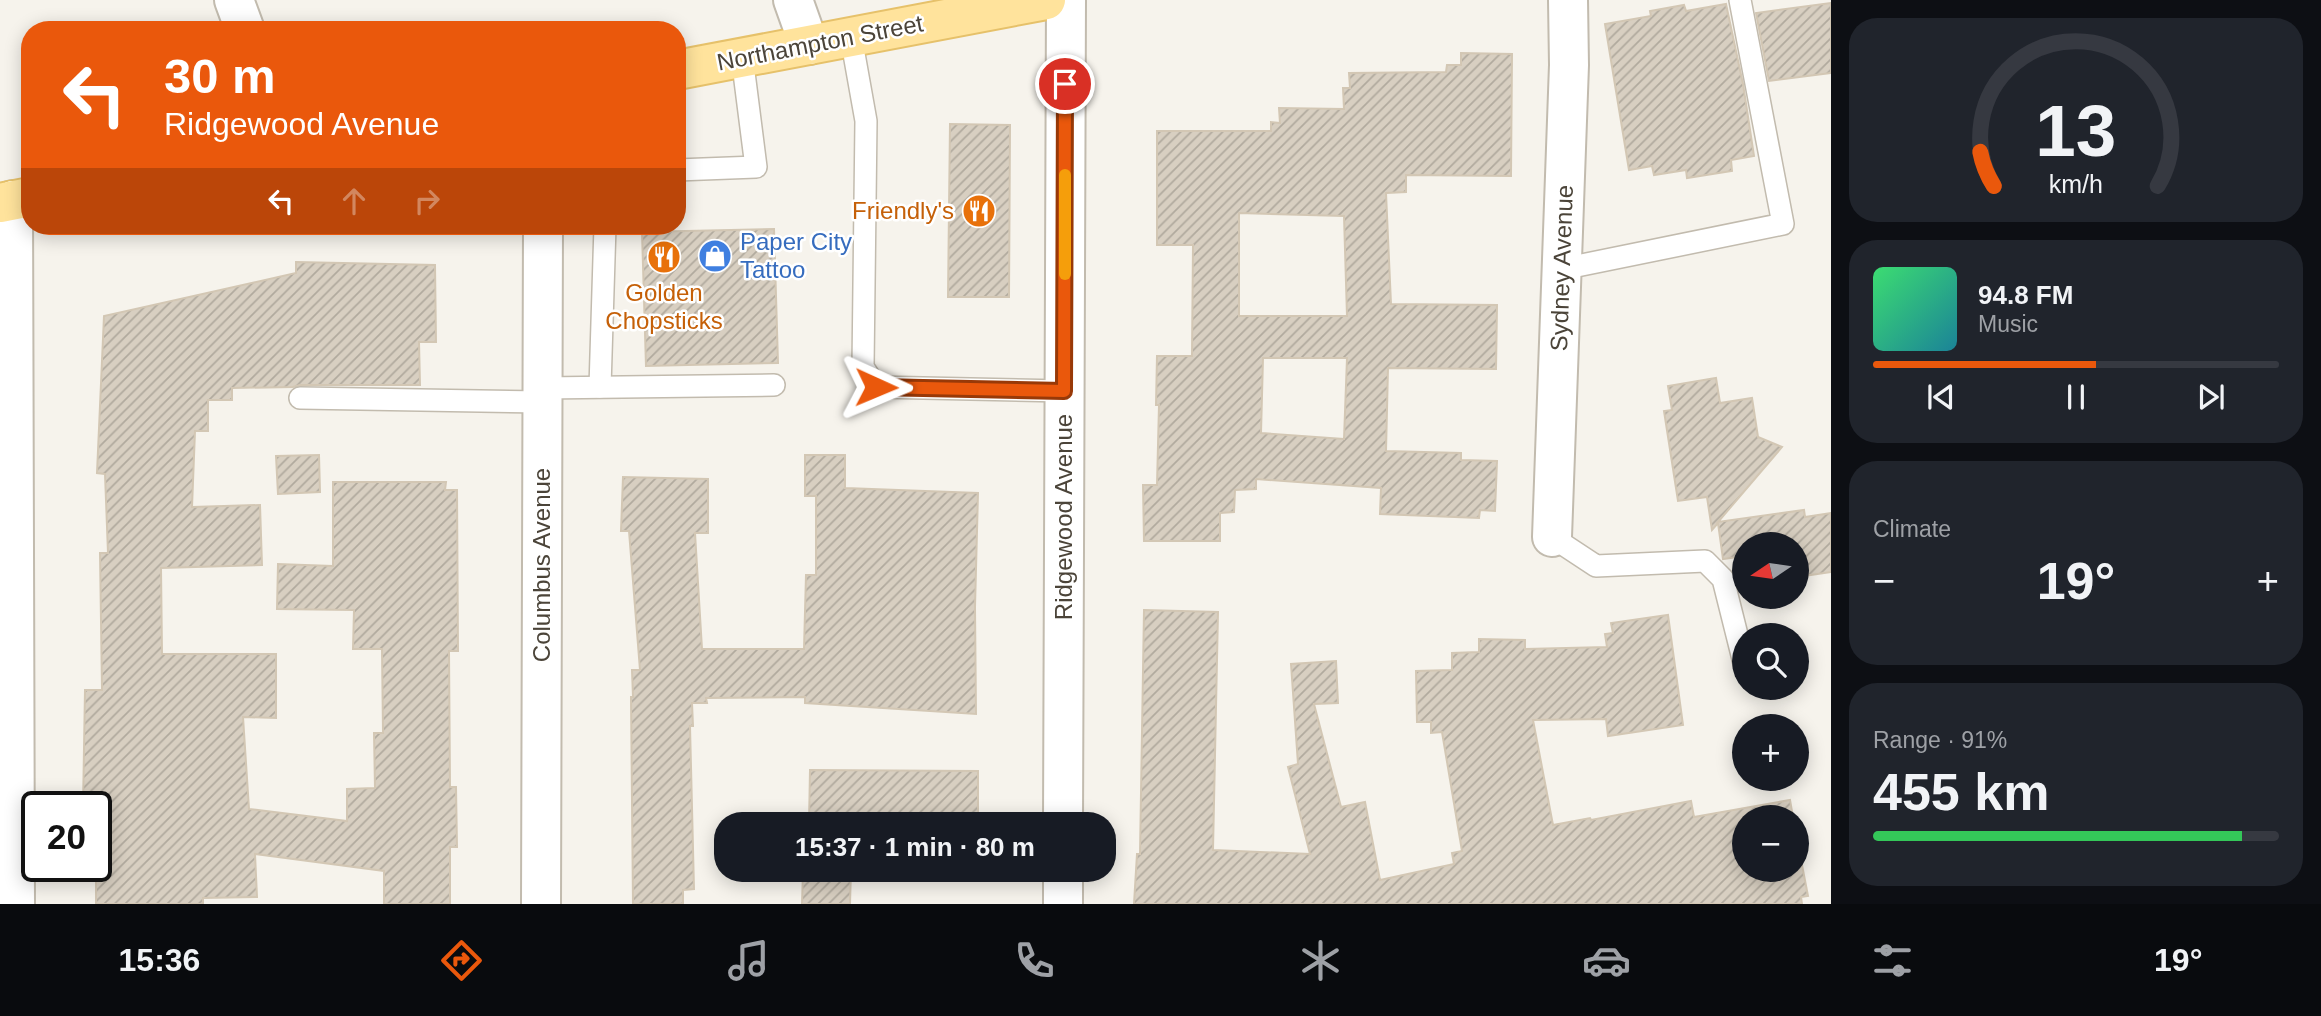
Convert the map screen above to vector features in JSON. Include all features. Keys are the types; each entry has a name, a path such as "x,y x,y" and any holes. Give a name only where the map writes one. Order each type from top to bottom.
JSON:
{"main road":[{"name":"Northampton Street","path":"686,68 1046,0"}],"street":[{"path":"234,0 242,21"},
{"path":"793,0 809,45"},
{"name":"Ridgewood Avenue","path":"1063,812 1066,0"},
{"name":"Sydney Avenue","path":"1552,537 1569,65 1568,0"},
{"path":"14,200 15,904"},
{"name":"Columbus Avenue","path":"541,904 543,235"},
{"path":"1063,882 1063,904"}],"lane":[{"path":"1562,269 1783,224 1740,0"},
{"path":"851,37 866,121 863,367 876,387 1064,391"},
{"path":"686,170 756,167 742,58"},
{"path":"600,387 604,235"},
{"path":"300,398 543,395 600,387 774,385"},
{"path":"1552,537 1595,566 1705,561 1723,579 1734,623"}],"building":[{"path":"1831,3 1831,73 1769,81 1756,13"},
{"path":"1726,4 1743,84 1754,156 1731,160 1732,171 1687,178 1686,170 1654,175 1652,166 1629,170 1605,24 1651,16 1650,11 1684,5 1686,11"},
{"path":"1461,53 1512,54 1511,176 1406,175 1406,192 1386,193 1391,304 1497,305 1496,369 1388,368 1386,451 1461,453 1461,460 1497,461 1495,511 1480,510 1479,518 1380,514 1381,488 1256,479 1256,489 1235,490 1234,512 1220,513 1220,541 1144,541 1143,485 1157,485 1157,356 1192,356 1193,245 1157,245 1157,131 1271,131 1271,122 1280,123 1279,108 1344,109 1343,88 1350,88 1349,73 1446,72 1447,65 1461,65","holes":["1239,213 1344,216 1347,316 1239,316","1263,358 1347,358 1344,439 1261,433"]},
{"name":"Friendly's","path":"950,124 1010,125 1009,297 948,297"},
{"path":"774,229 778,363 646,366 642,235 686,235 686,231"},
{"path":"296,262 435,265 436,342 419,342 420,385 232,388 232,400 208,400 208,431 195,431 192,507 260,505 262,565 161,568 162,654 276,654 276,718 243,717 249,809 347,821 347,789 375,788 374,733 383,733 382,649 353,649 354,610 277,609 278,564 333,566 333,482 446,482 445,490 457,490 458,651 449,651 450,787 456,787 457,847 450,847 450,904 384,904 384,871 255,854 257,897 203,898 203,904 96,904 96,882 112,882 112,791 83,791 85,690 102,690 100,553 108,553 105,474 97,473 104,316 296,273"},
{"path":"1716,378 1720,403 1752,398 1758,437 1782,447 1718,522 1804,510 1805,517 1831,513 1831,572 1810,575 1810,532 1732,532 1732,558 1723,559 1718,523 1712,530 1707,497 1678,501 1664,411 1672,410 1668,386"},
{"path":"319,455 320,492 278,494 276,456"},
{"path":"805,455 845,455 845,488 978,493 976,714 805,703 805,697 706,698 707,703 692,703 693,726 690,726 694,889 683,890 683,904 633,904 631,697 632,670 640,670 629,531 621,531 623,477 708,479 708,533 695,533 702,649 804,649 806,575 816,575 816,496 805,496"},
{"path":"1144,610 1218,612 1213,850 1310,854 1288,767 1298,764 1291,664 1336,661 1338,703 1314,704 1341,807 1365,802 1380,880 1454,864 1452,853 1462,851 1442,732 1431,733 1431,722 1417,722 1416,671 1452,670 1452,653 1479,652 1479,639 1525,640 1525,649 1607,647 1605,634 1613,633 1611,623 1668,615 1683,725 1608,736 1606,719 1533,720 1553,825 1691,801 1694,817 1732,810 1732,882 1805,882 1808,896 1801,897 1802,904 1134,904 1137,854 1140,854"},
{"path":"810,770 978,771 978,812 809,812"},
{"path":"1790,800 1791,805 1762,805"},
{"path":"803,882 851,882 850,904 802,904"}],"slow traffic":[{"path":"1065,175 1065,274"}],"place":[{"name":"Friendly's","path":"979,211"},
{"name":"Paper City Tattoo","path":"715,256"},
{"name":"Golden Chopsticks","path":"664,257"}],"route":[{"path":"876,387 1064,391 1065,84"}]}
